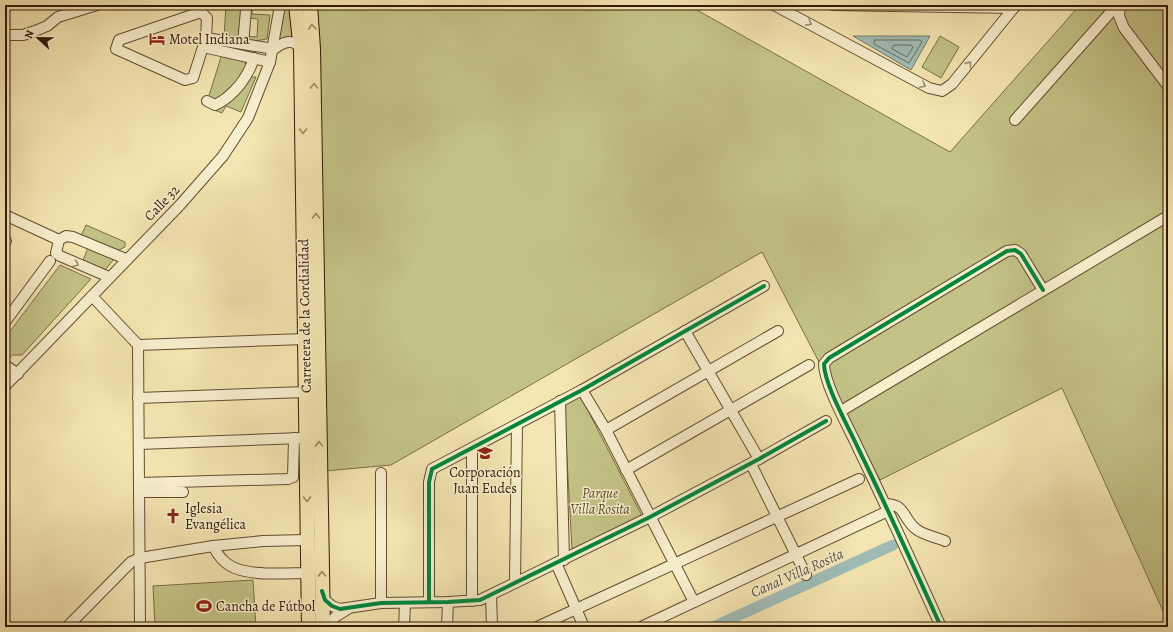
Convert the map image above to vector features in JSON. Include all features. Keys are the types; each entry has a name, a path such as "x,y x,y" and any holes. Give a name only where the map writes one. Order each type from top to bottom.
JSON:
{"highway":[{"name":"Carretera de la Cordialidad","path":"296,5 301,50 306,392 300,438 308,540 309,627"},
{"name":"Carretera de la Cordialidad","path":"310,5 313,49 323,627"}],"street":[{"path":"5,35 23,35 47,26 58,17 97,5"},
{"name":"Calle 32","path":"5,386 184,200 223,156 248,118 270,62 274,49 280,5"},
{"path":"774,5 928,88 942,91 952,84 1015,6"},
{"path":"833,5 1015,6"},
{"path":"1015,120 1117,5"},
{"path":"1120,5 1119,16 1124,28 1168,83"},
{"path":"243,44 246,10"},
{"path":"270,62 203,47 193,78 185,80 116,49 119,40 201,12 207,18 206,38 274,49 289,42 297,44 301,50"},
{"path":"207,101 215,105 237,88 250,71 254,58"},
{"path":"5,215 59,240"},
{"path":"841,411 1168,216"},
{"path":"109,277 60,256 56,253 59,240 66,236 73,237 126,259"},
{"path":"941,627 887,507 841,411 824,372 824,364 829,358 1007,251 1014,250 1022,254 1043,290"},
{"path":"5,322 50,261"},
{"path":"429,602 429,475 432,470 582,390 764,286"},
{"path":"92,296 138,345 140,627"},
{"path":"685,331 731,410 755,462 777,517 806,575"},
{"path":"606,430 778,331"},
{"path":"138,345 305,338"},
{"path":"5,365 18,374"},
{"path":"626,470 809,365"},
{"path":"582,390 606,430 694,602"},
{"path":"138,398 306,392"},
{"path":"560,401 560,562 584,627"},
{"path":"322,591 325,600 332,606 340,609 381,602 405,603 472,601 490,595 650,517 755,462 826,420"},
{"path":"515,582 517,425"},
{"path":"139,444 300,438 293,477 288,479 140,488"},
{"path":"472,448 472,601"},
{"path":"381,473 381,602"},
{"path":"537,627 859,479"},
{"path":"140,488 183,492"},
{"path":"642,627 796,554 892,504 900,508 912,524 921,532 945,541"},
{"path":"67,627 131,562 140,558 213,546 263,541 308,540"},
{"path":"213,546 224,562 235,569 248,572 308,573"},
{"path":"490,595 492,627"},
{"path":"447,627 448,602"},
{"path":"404,627 405,603"},
{"path":"328,627 335,617 350,608"}],"green space":[{"path":"226,5 242,5 240,37 237,40 224,38"},
{"path":"247,5 252,5 252,14 270,15 267,39 249,42 247,36 257,37 258,19 248,18"},
{"path":"282,5 292,5 294,38 285,37 277,44"},
{"path":"315,5 688,5 950,152 1080,5 1168,5 1168,622 1062,388 880,480 762,252 391,465 325,471"},
{"path":"940,36 959,47 941,78 922,67"},
{"path":"222,54 245,62 247,67 244,74 215,101 208,99"},
{"path":"251,77 256,77 241,112 226,106 222,113 209,108"},
{"path":"86,225 125,242 125,247 117,251 80,238"},
{"path":"88,248 114,259 105,270 83,260"},
{"path":"60,265 91,279 22,355 12,355 8,360 5,358 5,338"},
{"name":"Parque Villa Rosita","path":"580,395 642,516 572,549 564,404"},
{"name":"Cancha de Fútbol","path":"253,580 256,627 155,627 153,586"}],"water":[{"path":"853,36 930,36 911,70"}],"waterway":[{"name":"Canal Villa Rosita","path":"713,627 893,545"}],"cycle path":[{"path":"941,627 890,515 832,394 825,373 824,364 829,358 1007,251 1015,250 1021,254 1043,290"},
{"path":"429,602 429,482 432,469 582,390 764,286"},
{"path":"322,591 325,600 332,606 340,609 381,603 480,600 650,517 759,459 826,421"}],"place":[{"name":"Motel Indiana","path":"157,39"},
{"name":"Corporación Juan Eudes","path":"485,453"},
{"name":"Iglesia Evangélica","path":"173,516"},
{"name":"Cancha de Fútbol","path":"204,606"}]}
